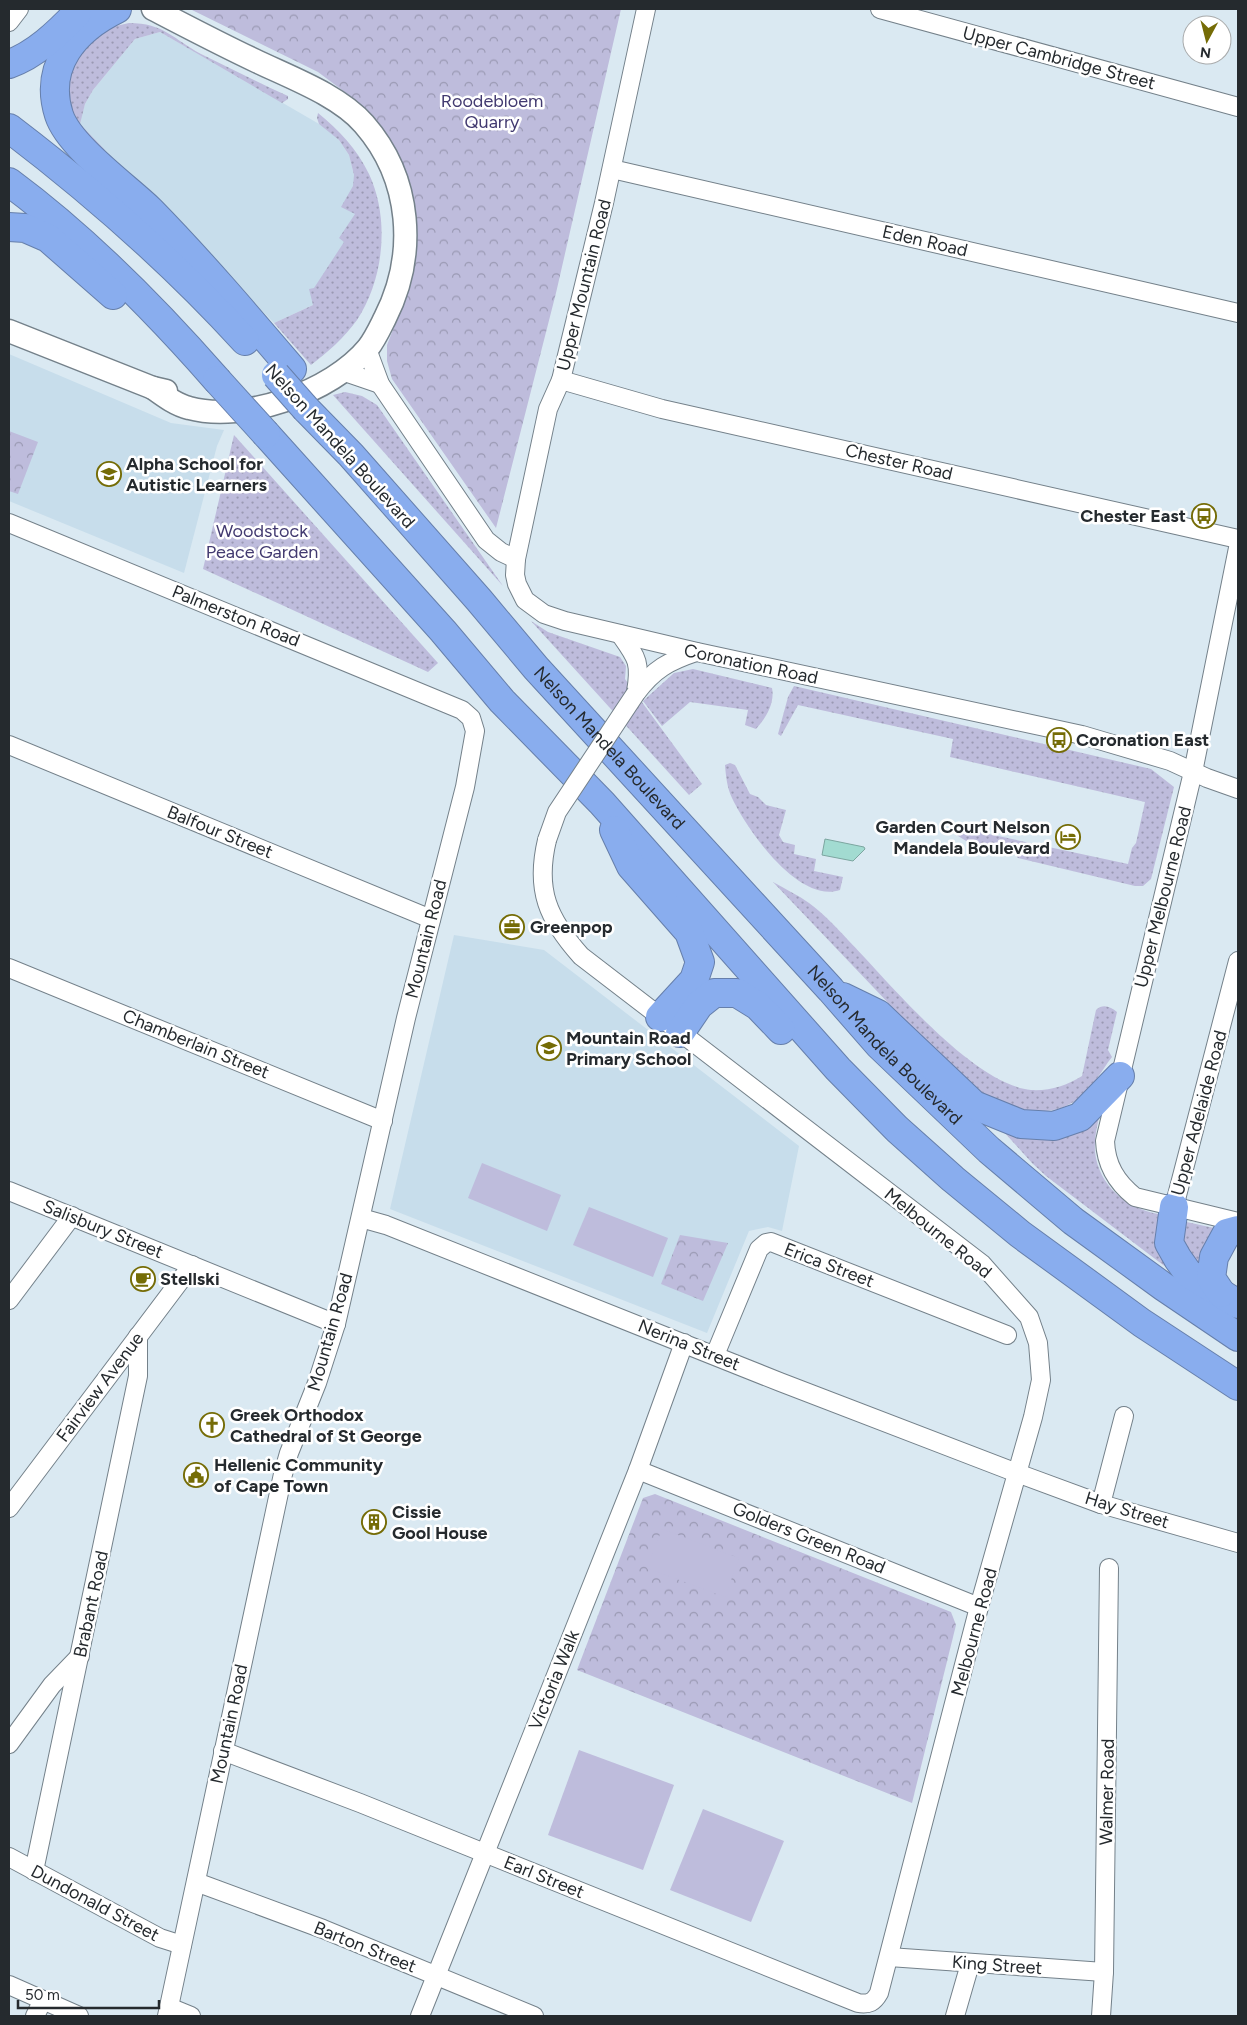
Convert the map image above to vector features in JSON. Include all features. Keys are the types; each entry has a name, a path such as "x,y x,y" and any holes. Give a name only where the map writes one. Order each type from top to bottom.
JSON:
{"highway":[{"path":"9,64 48,41 81,9"},
{"path":"117,9 85,28 75,38 62,57 56,85 57,104 62,123 76,142 149,210 216,279 284,372"},
{"name":"Nelson Mandela Boulevard","path":"9,128 114,214 192,284 284,372 351,456 479,600 536,668 831,990 879,1045 989,1150 1073,1221 1164,1287 1238,1337"},
{"path":"9,182 81,240 174,331 443,631 502,701 602,804 845,1076 897,1129 953,1179 1020,1234"},
{"path":"9,227 25,228 48,238 133,312 174,331"},
{"path":"602,804 631,866 689,932 700,962 694,980 670,1025"},
{"path":"831,990 878,1014 974,1105 1021,1124 1054,1126 1080,1117 1120,1076"},
{"path":"670,1025 714,993 737,993 758,1006 878,1134 946,1186 1020,1234 1142,1323 1238,1386"},
{"path":"1174,1207 1169,1243 1188,1273 1229,1299"},
{"path":"1229,1299 1211,1278 1214,1257 1228,1233 1238,1230"}],"street":[{"path":"9,22 19,9"},
{"path":"9,331 153,388 177,404 189,408 220,412 252,410 278,404 302,394 342,371 367,350 394,300 405,248 404,212 397,180 382,148 363,123 348,108 308,85 153,9"},
{"name":"Upper Mountain Road","path":"516,559 548,409 561,380 612,169 646,9"},
{"name":"Upper Cambridge Street","path":"880,9 1238,107"},
{"path":"153,388 216,398 242,398 265,393 311,377 334,362 365,328 379,300 389,270 391,213 383,177 376,160 368,147 339,115 329,98"},
{"name":"Eden Road","path":"612,169 1238,313"},
{"path":"367,350 380,384 486,540 501,552 516,559"},
{"path":"342,371 380,384"},
{"name":"Chester Road","path":"561,380 662,409 1238,539"},
{"name":"Palmerston Road","path":"9,523 462,710"},
{"name":"Upper Melbourne Road","path":"1238,548 1193,772 1105,1141 1105,1154 1110,1168 1123,1187 1135,1197 1238,1222"},
{"name":"Coronation Road","path":"516,559 515,575 525,600 544,614 565,621 697,652 1082,735 1170,761 1238,789"},
{"name":"Melbourne Road","path":"620,634 635,655 639,665 636,693"},
{"name":"Melbourne Road","path":"697,652 677,658 660,668 646,680 557,812 547,840 542,875 552,917 563,935 581,956 982,1264 1029,1317 1038,1343 1041,1380 1034,1416 979,1606 890,1957 879,1993 875,2000 864,2004"},
{"name":"Mountain Road","path":"168,2012 283,1474 289,1453 317,1383 336,1324 406,1018 465,787 475,731 471,718 462,710"},
{"name":"Balfour Street","path":"9,745 431,919"},
{"name":"Upper Adelaide Road","path":"1174,1207 1238,961"},
{"name":"Chamberlain Street","path":"9,968 383,1121"},
{"name":"Salisbury Street","path":"9,1191 336,1324"},
{"path":"9,1300 72,1216"},
{"name":"Nerina Street","path":"360,1218 386,1225 1017,1473"},
{"name":"Erica Street","path":"715,1355 759,1249 770,1242 1007,1335"},
{"name":"Fairview Avenue","path":"9,1508 192,1265"},
{"name":"Brabant Road","path":"34,1871 138,1376 138,1336"},
{"name":"Victoria Walk","path":"420,2016 638,1470 684,1343"},
{"path":"1101,1504 1124,1416"},
{"name":"Golders Green Road","path":"638,1470 979,1606"},
{"name":"Hay Street","path":"1017,1473 1101,1504 1238,1543"},
{"name":"Walmer Road","path":"1101,2016 1104,1972 1109,1568"},
{"path":"9,1744 52,1686 80,1656"},
{"name":"Earl Street","path":"223,1751 864,2004"},
{"name":"Dundonald Street","path":"9,1858 160,1938 182,1945"},
{"name":"Barton Street","path":"196,1882 323,1930 534,2016"},
{"name":"King Street","path":"890,1957 1104,1972"},
{"path":"955,2016 970,1964"},
{"path":"9,1984 79,2016"},
{"path":"36,2016 43,2000"},
{"path":"168,2012 191,2016"}],"shaded area":[{"path":"160,32 326,128 339,140 349,155 354,175 359,219 315,304 274,323 79,124 85,104 93,90 135,39"},
{"name":"Alpha School for Autistic Learners","path":"9,354 171,423 224,430 217,446 184,573 9,501"},
{"path":"825,839 864,847 865,849 853,861 822,855"},
{"name":"Mountain Road Primary School","path":"454,935 544,950 799,1146 782,1231 768,1227 749,1231 707,1333 390,1209"}],"green space":[{"name":"Roodebloem Quarry","path":"190,9 621,9 556,293 496,528 392,379 387,361 387,345 408,291 415,253 416,231 412,197 400,158 386,133 358,102 318,72"},
{"path":"129,23 160,29 201,54 288,96 288,99 282,103 160,32 135,39 93,90 85,104 80,124 105,150 98,148 86,139 68,106 67,77 86,41 107,28"},
{"path":"318,113 347,140 369,174 376,192 382,229 378,268 366,304 347,333 311,365 274,323 313,305 309,289 314,288 344,242 339,238 355,214 341,207 353,186 354,175 349,155 339,140 319,124"},
{"path":"345,392 362,396 377,405 503,586 333,395"},
{"path":"9,431 38,442 18,494 9,491"},
{"name":"Woodstock Peace Garden","path":"234,435 438,663 428,672 203,569"},
{"path":"531,621 548,632 620,657 626,666 625,679 702,784 689,795"},
{"path":"693,669 772,688 773,694 769,710 756,729 745,725 748,710 690,702 662,726 643,701 674,673"},
{"path":"794,686 1151,769 1174,787 1151,879 1143,886 1135,886 1018,858 1014,853 971,844 955,834 956,827 1128,864 1132,848 1136,843 1145,802 950,757 953,739 798,705 781,736 778,734 788,697"},
{"path":"730,763 735,765 750,794 758,797 766,805 786,810 779,835 783,842 795,845 794,854 816,859 814,871 843,877 840,890 824,891 808,886 776,861 762,845 749,828 730,794 725,765"},
{"path":"773,882 800,897 819,911 908,1004 958,1051 983,1070 1008,1084 1031,1090 1045,1090 1070,1083 1082,1076 1096,1010 1104,1006 1110,1007 1117,1012 1108,1050 1112,1057 1088,1090 1078,1099 1063,1107 1046,1111 1030,1111 997,1101 982,1093 955,1073"},
{"path":"1102,1106 1095,1152 1102,1175 1108,1185 1125,1201 1135,1207 1158,1214 1171,1271 1046,1176 1003,1131"},
{"path":"482,1163 561,1195 547,1231 468,1198"},
{"path":"589,1207 668,1238 653,1277 573,1245"},
{"path":"1180,1222 1218,1230 1201,1268 1184,1253"},
{"path":"680,1235 728,1243 703,1301 661,1284"},
{"path":"655,1494 951,1612 956,1625 912,1803 577,1670 643,1498"},
{"path":"662,1529 739,1558 725,1597 647,1568"},
{"path":"579,1750 674,1785 643,1870 548,1835"},
{"path":"703,1809 784,1841 751,1922 670,1890"}],"place":[{"name":"Alpha School for Autistic Learners","path":"109,474"},
{"name":"Chester East","path":"1204,516"},
{"name":"Coronation East","path":"1059,740"},
{"name":"Garden Court Nelson Mandela Boulevard","path":"1068,837"},
{"name":"Greenpop","path":"512,927"},
{"name":"Mountain Road Primary School","path":"549,1048"},
{"name":"Stellski","path":"143,1279"},
{"name":"Greek Orthodox Cathedral of St George","path":"212,1425"},
{"name":"Hellenic Community of Cape Town","path":"196,1475"},
{"name":"Cissie Gool House","path":"374,1522"}]}
